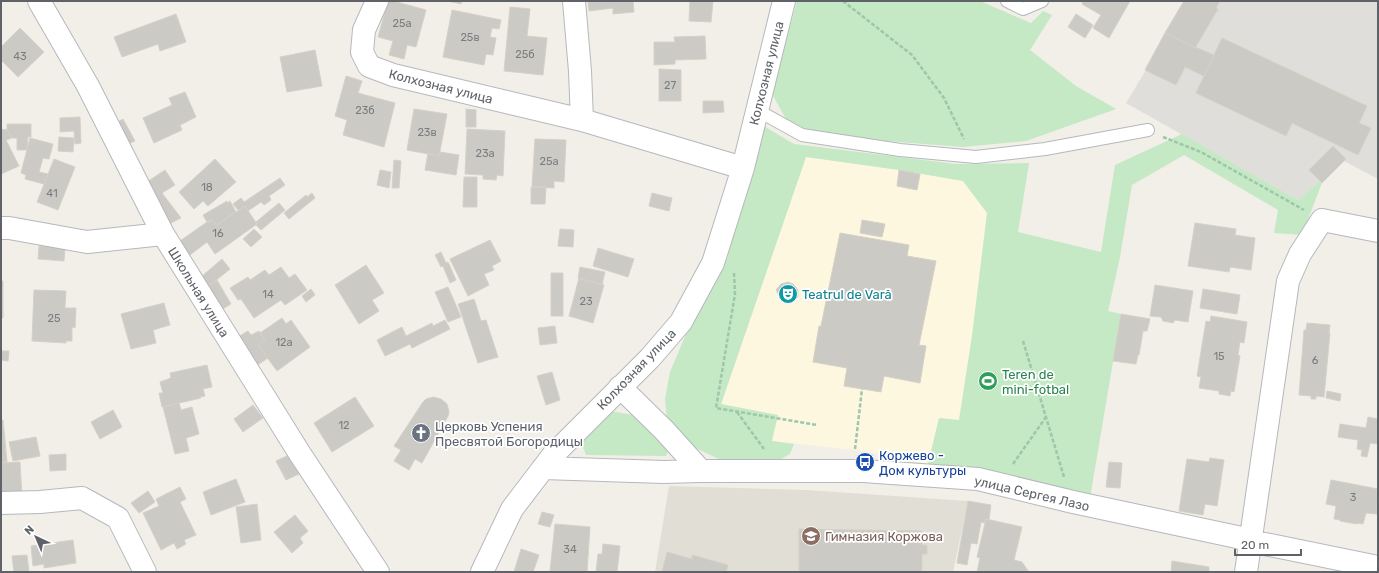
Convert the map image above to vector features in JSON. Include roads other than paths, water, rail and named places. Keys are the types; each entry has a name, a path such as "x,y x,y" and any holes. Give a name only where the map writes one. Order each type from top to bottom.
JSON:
{"street":[{"name":"Школьная улица","path":"40,1 88,86 163,234 300,454 378,572"},
{"name":"Колхозная улица","path":"377,1 364,30 362,52 369,66 393,74 582,120 743,168"},
{"path":"574,1 580,71 582,120"},
{"name":"Колхозная улица","path":"482,572 512,509 554,454 650,358 681,322 713,263 743,168 781,4"},
{"path":"1246,572 1288,281 1300,254 1322,220 1378,231"},
{"path":"1,228 9,228 87,242 163,234"},
{"path":"620,387 664,430 701,471"},
{"name":"улица Сергея Лазо","path":"543,468 664,472 780,470 852,472 978,479 1073,502 1229,535 1250,541 1378,567"},
{"path":"1,503 40,502 82,498 118,518 145,572"}],"lane":[{"path":"1007,1 1023,9 1042,1"},
{"path":"757,110 802,135 900,150 974,157 1045,149 1148,130"}],"place":[{"name":"Teatrul de Vară","path":"788,294"},
{"name":"Teren de mini-fotbal","path":"988,381"},
{"name":"Церковь Успения Пресвятой Богородицы","path":"421,433"},
{"name":"Коржево - Дом культуры","path":"865,462"},
{"name":"Гимназия Коржова","path":"811,536"}]}
